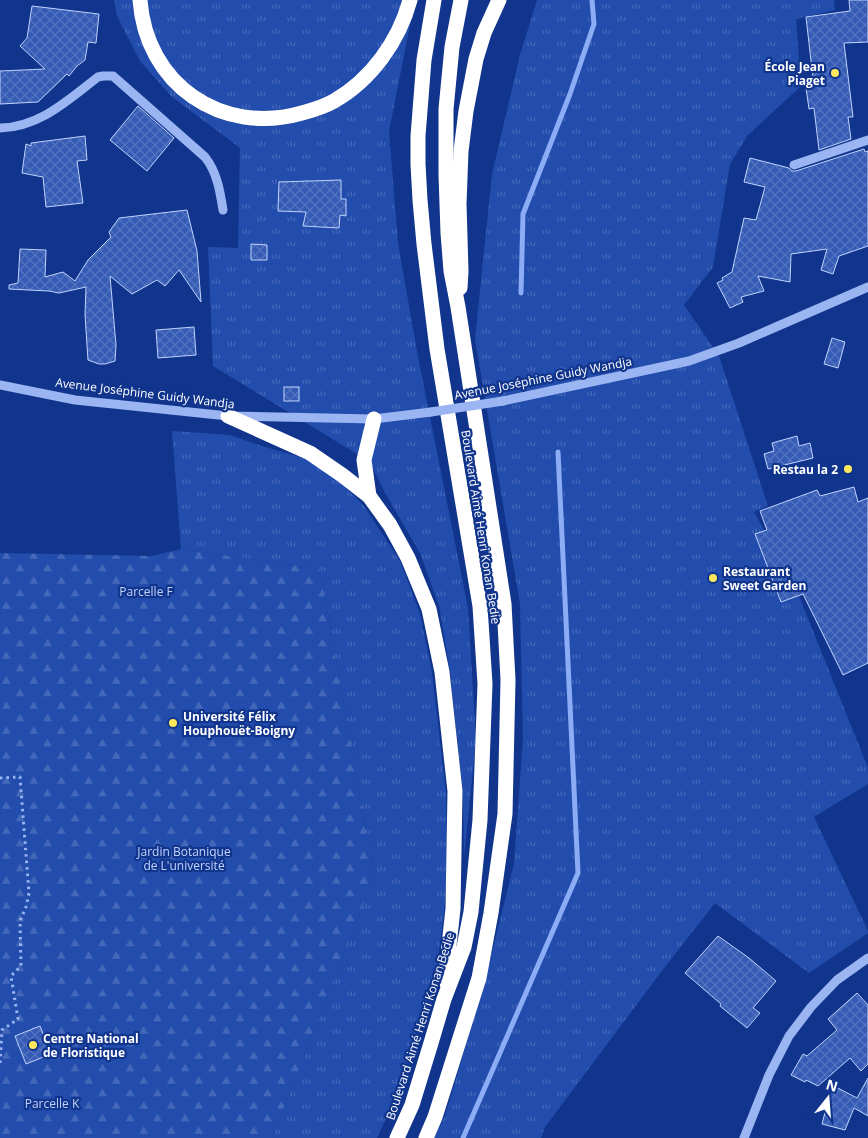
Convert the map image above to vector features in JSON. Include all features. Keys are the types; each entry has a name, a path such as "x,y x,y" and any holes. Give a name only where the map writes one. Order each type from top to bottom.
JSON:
{"highway":[{"path":"140,0 142,19 151,48 175,84 198,101 218,110 241,117 279,118 318,108 334,101 365,77 390,45 399,29 410,0"},
{"name":"Boulevard Aimé Henri Konan Bedie","path":"397,1138 412,1105 444,999 464,947 471,912 480,820 485,684 480,606 437,349 420,200 418,136 424,60 434,0"},
{"name":"Boulevard Aimé Henri Konan Bedie","path":"426,1138 435,1117 479,978 491,912 505,814 508,680 504,604 451,271 446,207 446,109 452,47 461,0"},
{"path":"458,307 461,271 459,175 466,111 476,59 484,33 499,0"},
{"path":"228,416 310,453 369,496 390,526 408,558 429,609 442,672 455,791 452,909 444,999"},
{"path":"369,496 364,460 374,419"}],"street":[{"path":"0,128 34,121 51,112 98,77 113,76 211,164 216,174 224,210"},
{"path":"794,165 868,140"},
{"name":"Avenue Joséphine Guidy Wandja","path":"0,385 75,400 228,416 374,419 503,401 689,361 739,343 868,287"},
{"path":"744,1138 769,1075 789,1036 811,1007 837,980 868,958"}],"path":[{"path":"0,778 20,777 29,893 20,921 21,966 11,976 18,1019 2,1030 0,1064"}],"green space":[{"path":"114,0 415,0 389,131 398,243 418,357 468,608 476,740 464,857 463,793 450,670 439,606 420,553 384,491 370,462 213,366 208,247 238,248 240,148 171,96 140,61 117,16"},
{"path":"537,0 834,0 835,10 796,19 801,86 748,135 730,164 713,267 684,305 719,356 768,506 754,512 793,581 868,768 868,784 814,817 868,933 809,973 715,903 545,1127 541,1138 434,1138 445,1116 485,980 514,864 523,740 520,604 475,339 492,174 520,55"},
{"path":"172,431 230,435 307,459 339,481 364,506 400,561 420,614 432,673 446,793 447,874 444,912 433,999 395,1099 377,1138 272,1138 374,877 320,569 181,549"},
{"name":"Jardin Botanique de L'université","path":"181,549 320,569 374,877 272,1138 0,1138 0,553 152,556"}],"building":[{"path":"849,0 868,0 868,42 844,43 853,117 848,117 851,139 819,150 814,108 809,109 806,88 814,87 806,17 850,11"},
{"path":"32,6 99,14 96,43 88,42 85,60 69,76 67,74 38,102 0,104 0,71 45,69 20,46 27,38"},
{"path":"138,106 174,138 147,171 110,140"},
{"path":"85,136 87,160 77,161 83,203 46,207 43,177 22,173 26,144 31,146 31,143"},
{"path":"864,149 865,152 868,151 868,246 839,256 833,274 821,270 827,249 791,254 790,282 758,276 764,291 741,297 743,302 730,308 717,283 732,272 744,218 756,220 765,187 744,182 750,158 796,171"},
{"path":"341,180 341,199 346,199 346,216 340,215 339,228 303,226 306,212 278,211 279,182"},
{"path":"187,210 197,251 201,302 179,270 165,286 157,280 132,294 110,276 116,345 115,361 99,364 88,360 85,315 86,287 59,293 9,289 9,285 18,283 20,249 46,250 45,277 63,272 75,281 88,260 111,237 109,232 119,218"},
{"path":"251,244 267,245 267,260 251,260"},
{"path":"194,327 196,355 158,358 156,330"},
{"path":"832,338 845,342 838,368 824,364"},
{"path":"284,387 299,387 299,401 284,401"},
{"path":"797,436 799,446 810,443 813,458 768,469 764,454 774,451 772,443"},
{"path":"854,487 858,502 868,498 868,663 843,675 803,594 781,602 755,534 767,530 760,511 817,490 820,496"},
{"path":"718,936 749,958 776,981 753,1008 760,1013 747,1028 685,973"},
{"path":"857,993 868,1005 868,1064 861,1071 850,1058 818,1086 791,1075 803,1054 807,1056 837,1030 828,1019"},
{"name":"Centre National de Floristique","path":"40,1026 51,1054 26,1064 15,1036"},
{"path":"868,1078 868,1116 854,1108 845,1130 822,1124 832,1085 857,1098"}],"waterway":[{"path":"521,293 523,214 570,94 594,24 592,0"},
{"path":"463,1138 578,873 558,452"}],"place":[{"name":"École Jean Piaget","path":"835,73"},
{"name":"Restau la 2","path":"848,469"},
{"name":"Restaurant Sweet Garden","path":"713,578"},
{"name":"Université Félix Houphouët-Boigny","path":"173,723"},
{"name":"Centre National de Floristique","path":"33,1045"}],"park label":[{"name":"Parcelle F","path":"146,591"},
{"name":"Parcelle K","path":"52,1103"}]}
